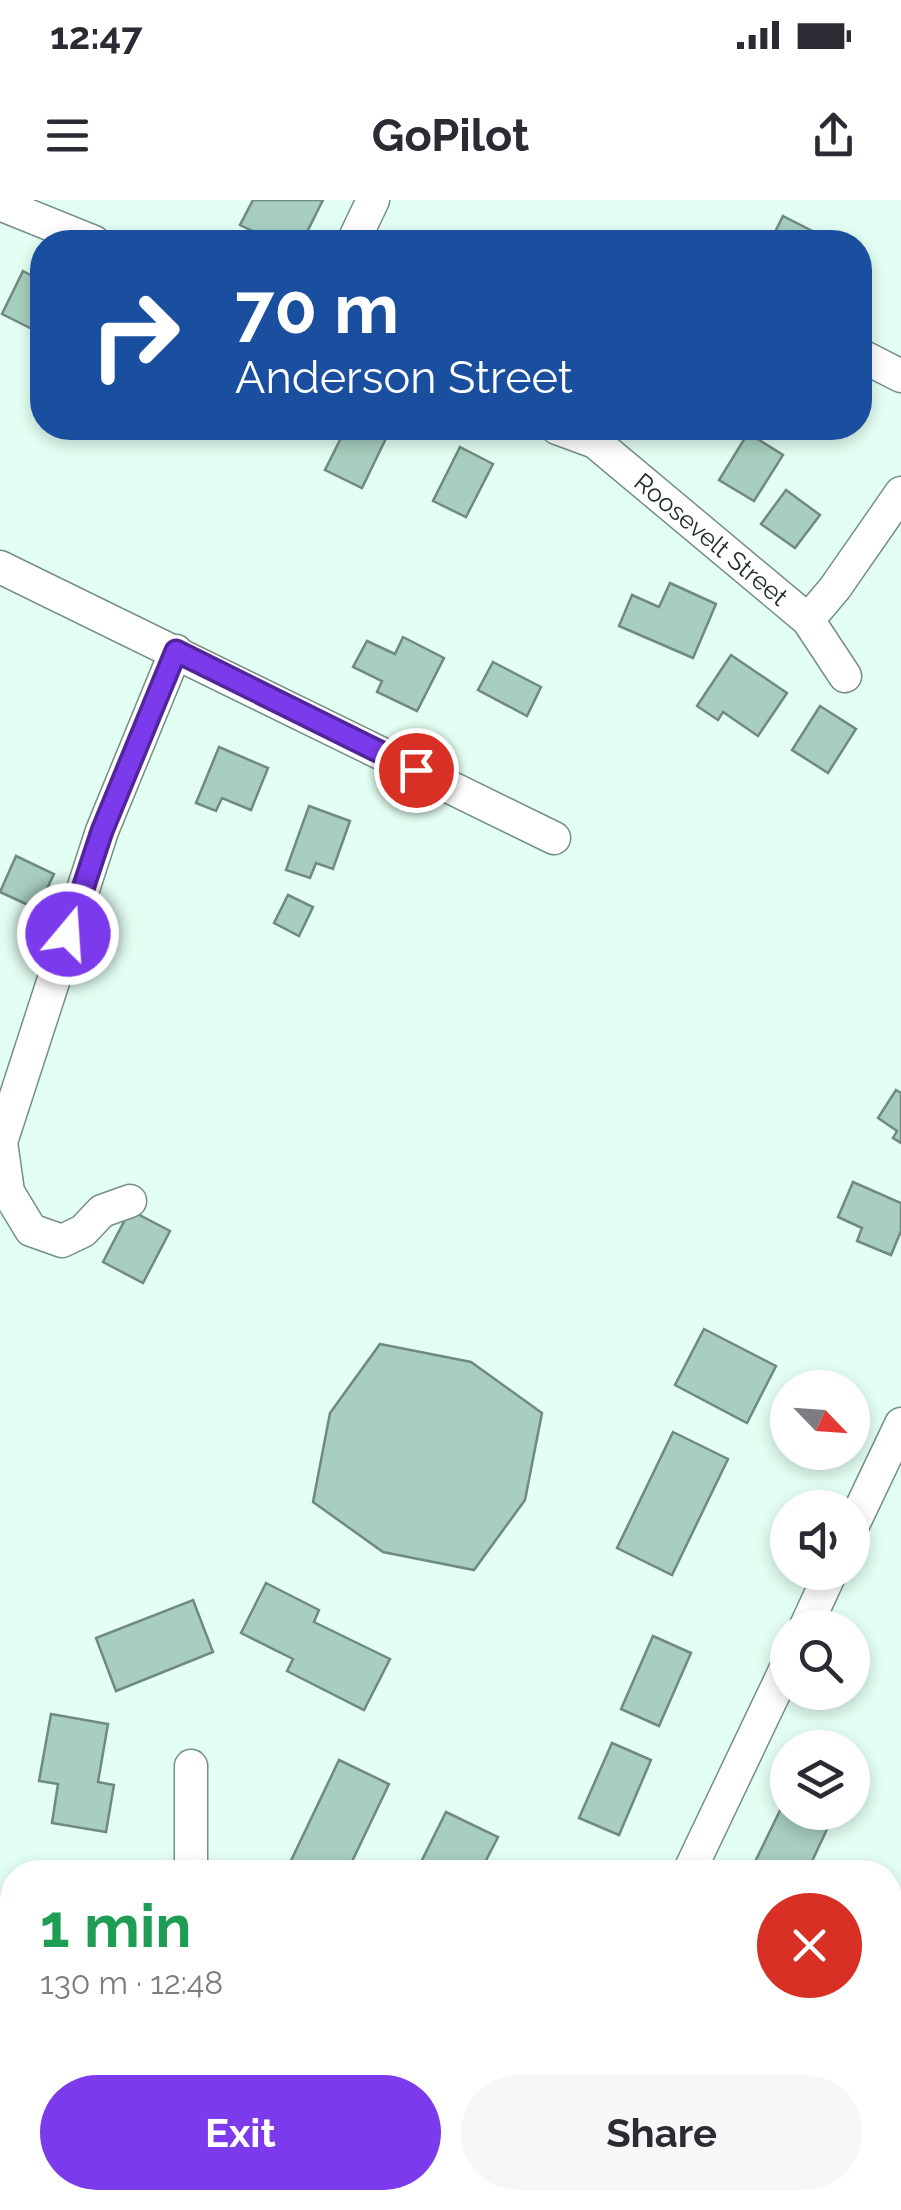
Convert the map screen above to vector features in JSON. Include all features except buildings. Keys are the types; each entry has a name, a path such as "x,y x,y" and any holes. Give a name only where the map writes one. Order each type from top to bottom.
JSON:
{"street":[{"path":"359,230 373,200"},
{"path":"0,204 64,230"},
{"path":"872,360 901,376"},
{"name":"Roosevelt Street","path":"605,440 808,620 845,676"},
{"path":"808,620 901,493"},
{"path":"0,567 554,838"},
{"path":"130,1201 102,1211 83,1231 62,1242 31,1230 8,1192 1,1142 102,831 176,651"},
{"path":"870,1490 901,1424"},
{"path":"694,1860 770,1701"},
{"path":"190,1766 191,1860"}],"route":[{"path":"68,934 102,831 176,651 416,770"}]}
